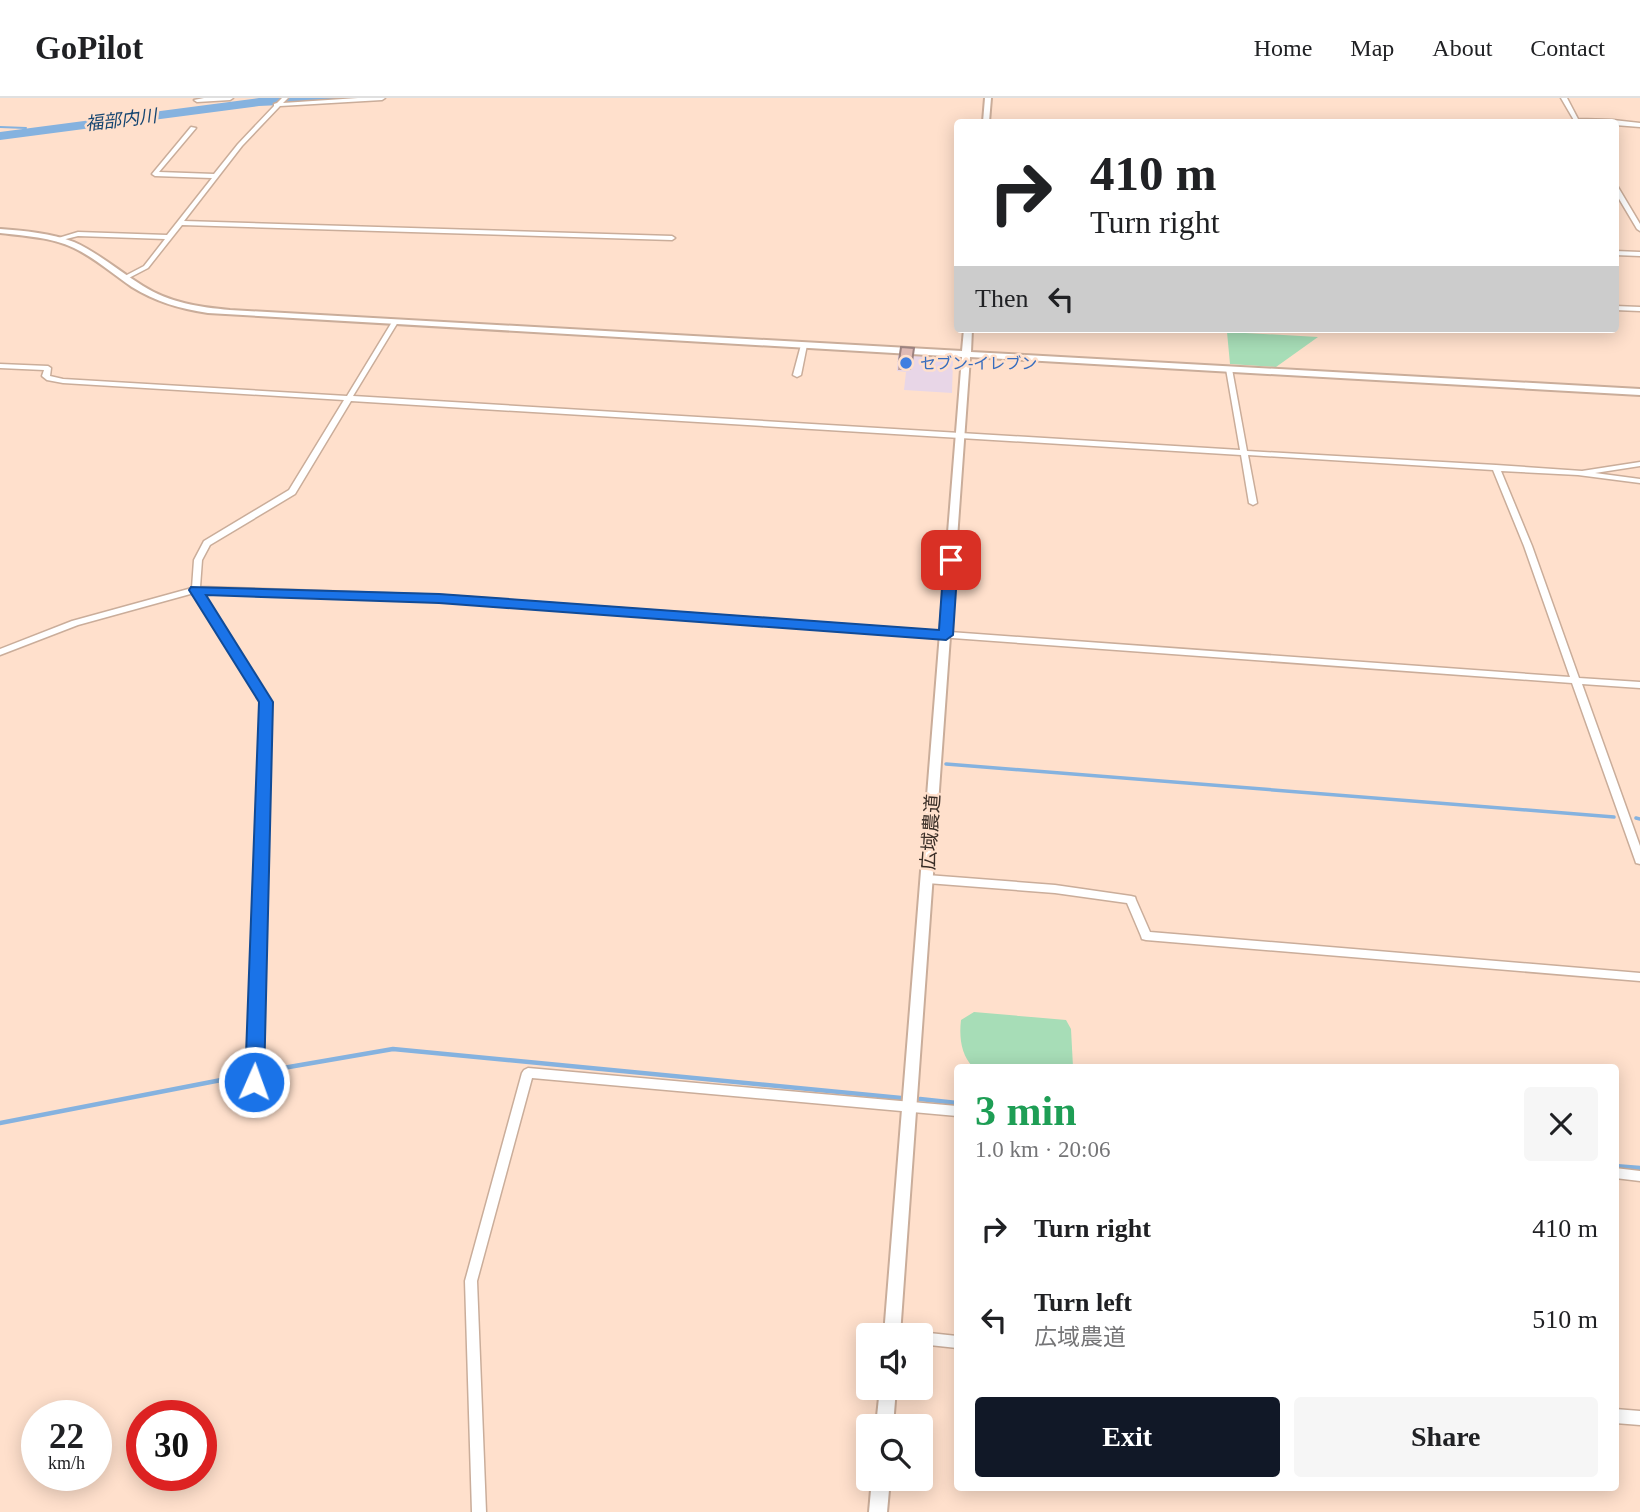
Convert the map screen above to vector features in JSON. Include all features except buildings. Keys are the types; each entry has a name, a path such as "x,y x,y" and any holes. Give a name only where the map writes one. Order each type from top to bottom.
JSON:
{"street":[{"path":"197,100 230,98"},
{"path":"125,278 146,267 216,176 281,102 382,98"},
{"path":"986,119 988,98"},
{"path":"1564,98 1575,119"},
{"path":"1619,123 1640,125"},
{"path":"193,128 155,174 216,176"},
{"path":"1619,198 1640,229"},
{"path":"180,223 672,238"},
{"path":"0,231 58,239 81,248 125,278 166,301 202,310 1640,392"},
{"path":"58,239 78,234 169,237"},
{"path":"1619,253 1640,254"},
{"path":"1619,308 1640,309"},
{"path":"254,1081 266,702 196,590 198,560 207,544 292,492 395,322"},
{"name":"広域農道","path":"894,1323 968,333"},
{"path":"797,375 804,345"},
{"path":"0,366 48,368 46,376 49,379 63,381 1578,472 1640,481"},
{"path":"1229,369 1253,503"},
{"path":"1578,472 1640,464"},
{"path":"1496,467 1528,546 1640,860"},
{"path":"0,652 75,623 196,590 439,598 1640,685"},
{"path":"927,879 1055,889 1131,901 1146,936 1640,978"},
{"path":"479,1512 471,1281 528,1073 954,1111"},
{"path":"1619,1173 1640,1176"},
{"path":"933,1339 954,1342"},
{"path":"1619,1416 1640,1418"},
{"path":"878,1512 880,1491"}],"shaded area":[{"path":"898,354 944,357 953,361 952,393 904,390 906,372 897,371"}],"green space":[{"path":"1227,333 1318,337 1276,367 1230,364"},
{"path":"974,1012 1066,1020 1071,1029 1073,1064 971,1064 963,1051 961,1020"}],"waterway":[{"name":"福部内川","path":"0,136 259,102 367,98"},
{"path":"0,127 26,128 21,132"},
{"path":"946,764 1614,817"},
{"path":"1636,818 1640,819"},
{"path":"260,1072 393,1049 901,1098"},
{"path":"0,1123 252,1074"},
{"path":"920,1099 954,1103"},
{"path":"1619,1166 1640,1168"}],"place":[{"name":"セブン-イレブン","path":"906,363"}],"route":[{"path":"254,1082 266,702 196,590 218,593 439,598 946,635 951,560"}]}
